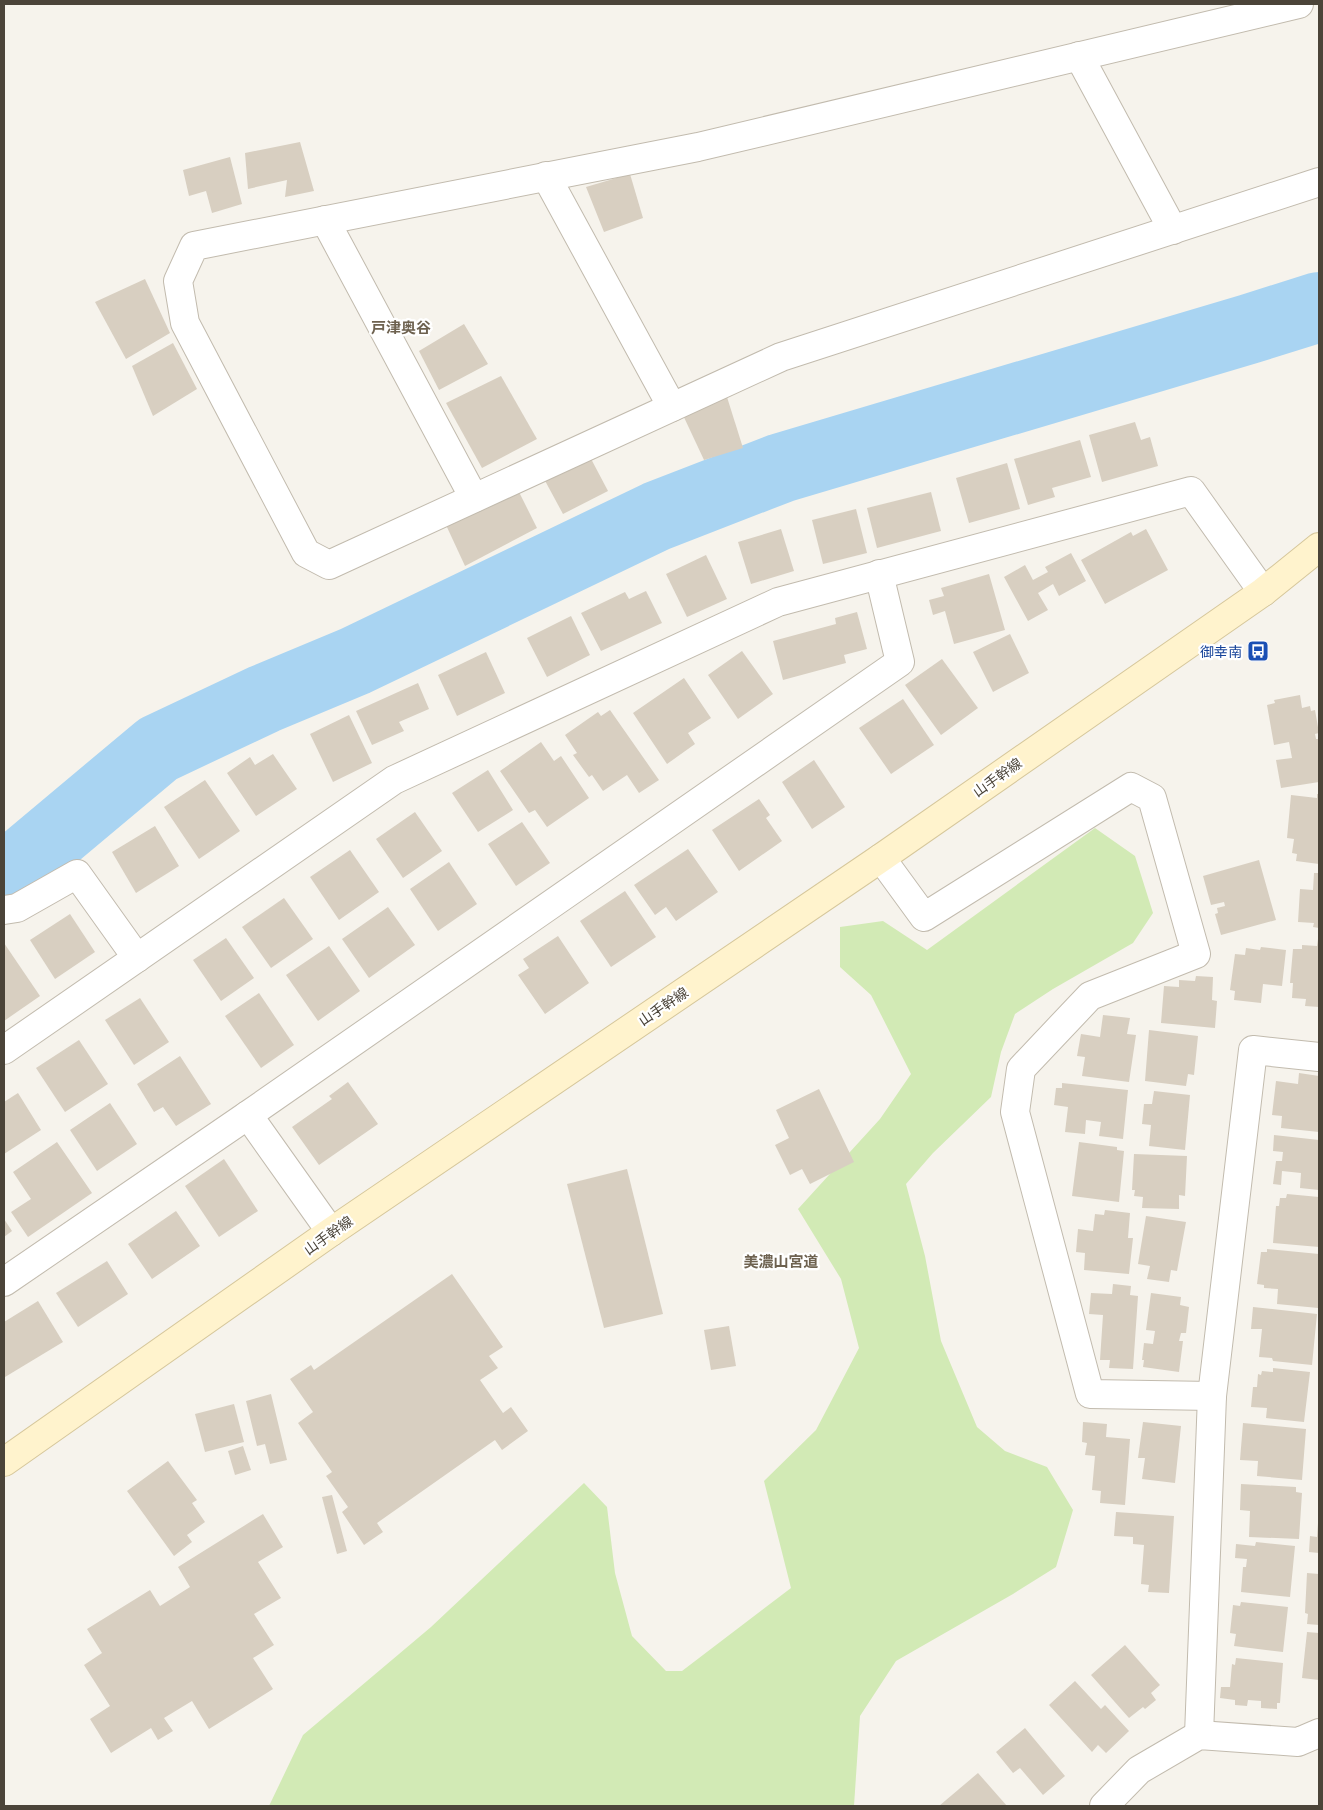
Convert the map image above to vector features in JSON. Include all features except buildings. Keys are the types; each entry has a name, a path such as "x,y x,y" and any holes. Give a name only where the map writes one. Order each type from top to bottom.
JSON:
{"main road":[{"name":"山手幹線","path":"4,1462 331,1232 881,858 1263,592 1319,547"}],"street":[{"path":"1299,4 698,147 194,246 178,281 185,323 306,553 329,565 781,356 1319,182"},
{"path":"1078,56 1173,230"},
{"path":"546,176 672,406"},
{"path":"326,220 474,498"},
{"path":"4,1050 394,780 778,602 1191,491 1263,592"},
{"path":"4,1282 248,1116 900,662 879,574"},
{"path":"881,858 924,917 1132,787 1152,798 1196,954 1090,996 1021,1070 1015,1112 1090,1394 1212,1396"},
{"path":"4,910 17,908 77,874 137,958"},
{"path":"1199,1736 1212,1396 1253,1050 1319,1057"},
{"path":"248,1116 331,1232"},
{"path":"1104,1806 1139,1770 1199,1736 1298,1742 1319,1733"}],"green space":[{"path":"1095,828 1135,856 1153,913 1133,943 1053,989 1015,1014 1001,1052 991,1097 933,1153 906,1184 925,1256 941,1341 977,1427 1005,1451 1047,1467 1073,1510 1056,1567 896,1661 860,1716 854,1806 269,1806 303,1735 431,1627 584,1483 607,1507 615,1573 632,1636 666,1671 682,1671 791,1588 764,1481 816,1430 859,1348 841,1279 798,1209 880,1119 911,1074 871,995 840,967 840,927 883,921 927,950"}],"waterway":[{"path":"4,878 158,749 264,699 355,661 657,516 781,468 1319,307"}],"place":[{"name":"御幸南","path":"1258,651"}],"district":[{"name":"戸津奥谷","path":"401,327"},
{"name":"美濃山宮道","path":"781,1261"}]}
